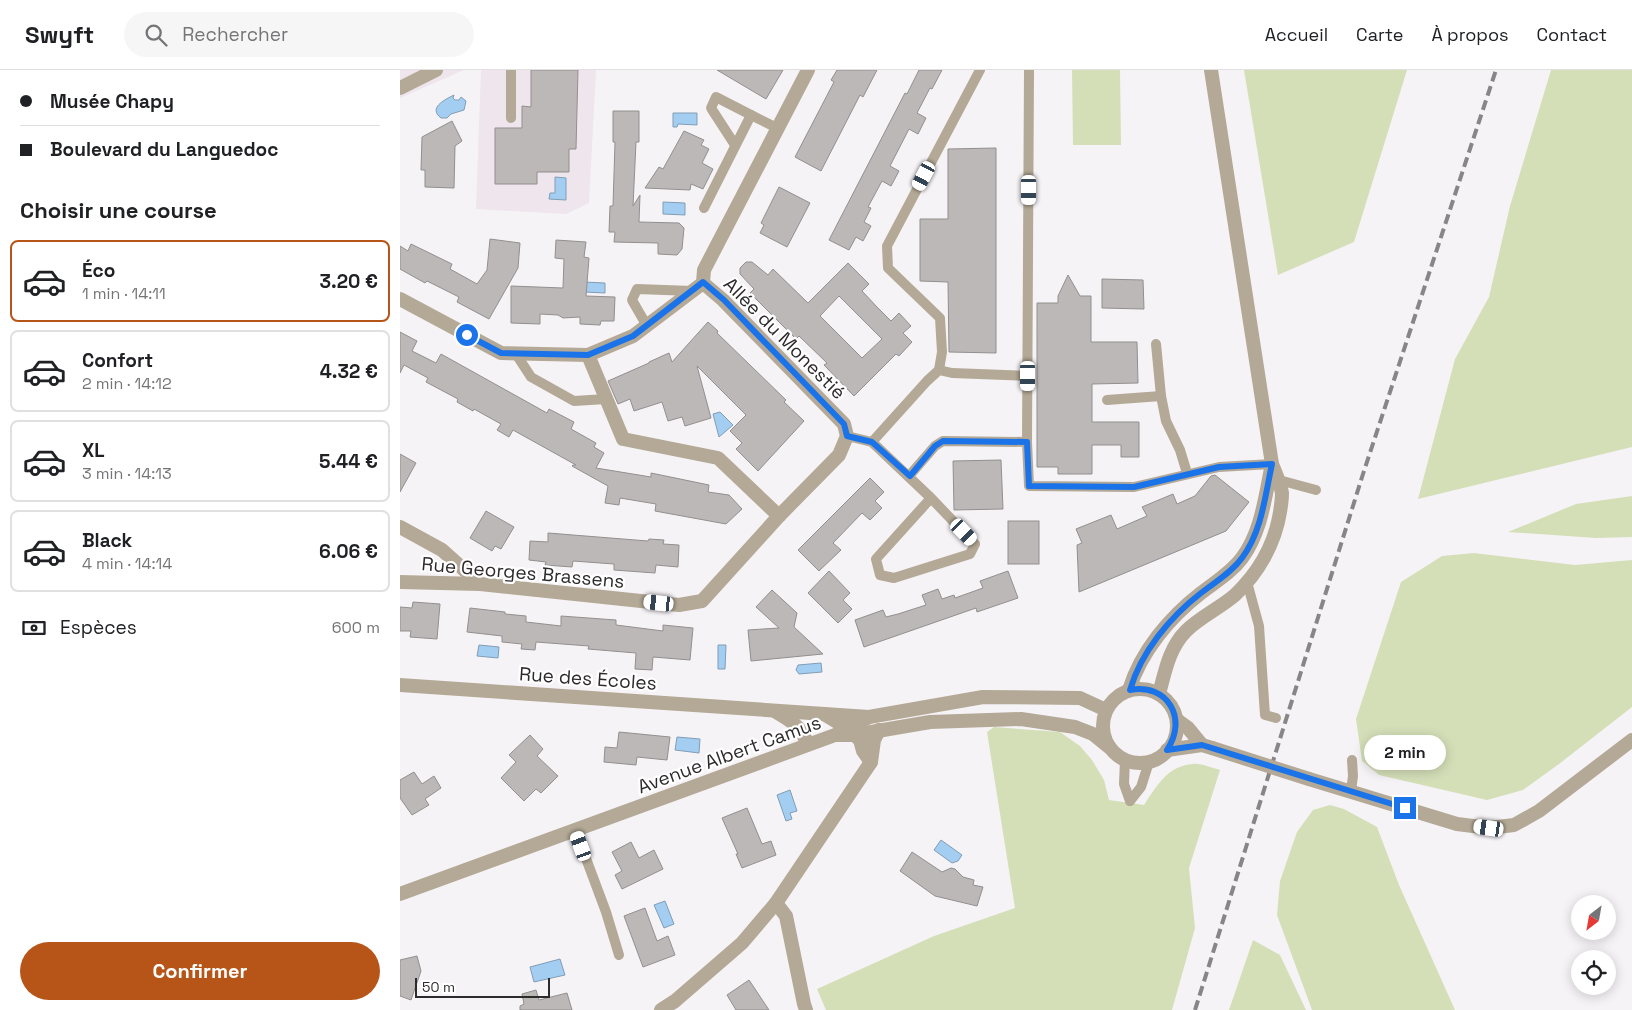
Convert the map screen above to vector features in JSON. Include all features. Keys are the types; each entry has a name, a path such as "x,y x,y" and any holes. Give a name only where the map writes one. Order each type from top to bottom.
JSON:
{"street":[{"path":"400,88 436,70"},
{"name":"Allée du Monestié","path":"808,70 704,270 703,282 724,300 844,424 847,436"},
{"path":"1159,694 1174,647 1186,631 1233,596 1260,566 1278,522 1282,496 1279,480 1272,464 1212,70"},
{"path":"400,299 501,353 588,355 633,336 703,282"},
{"path":"588,355 623,439 718,458 779,516 840,455 847,436"},
{"path":"1130,690 1133,677 1167,622 1200,593 1230,572 1242,558 1252,541 1261,518 1272,464"},
{"name":"Rue Georges Brassens","path":"400,582 480,584 679,605 702,601 779,516"},
{"path":"400,527 442,550 480,584"},
{"name":"Rue des Écoles","path":"400,685 821,712 869,717"},
{"path":"1145,689 1159,694 1167,701 1177,720 1173,741 1167,750 1149,762 1137,763 1116,755 1104,736 1103,723 1106,710 1111,701 1120,694 1130,690 1145,689"},
{"path":"841,734 869,717 983,697 1080,698 1106,710"},
{"name":"Rue des Écoles","path":"774,710 792,720 805,735 807,744"},
{"name":"Rue des Écoles","path":"821,712 841,734"},
{"name":"Avenue Albert Camus","path":"400,894 807,744 841,734 930,722 1021,719 1075,727 1092,734 1110,747"},
{"path":"1177,720 1207,746"},
{"path":"661,1010 675,1001 742,943 776,903 867,756 879,730"},
{"path":"841,734 860,740 867,756"},
{"path":"841,734 846,742 867,756"},
{"path":"1167,750 1207,746 1457,824 1489,828 1514,825 1539,812 1632,740"},
{"path":"776,903 786,916 806,1010"}],"lane":[{"path":"511,70 511,118"},
{"path":"872,442 927,381 940,370 942,352 940,318 888,268 887,246 980,70"},
{"path":"1029,70 1027,442 1029,486 1134,487 1219,467 1272,464"},
{"path":"735,145 711,108 716,97 777,128"},
{"path":"704,208 751,115"},
{"path":"647,326 632,300 637,289 692,292"},
{"path":"1156,344 1161,396 1166,421 1180,450 1187,473"},
{"path":"516,354 532,377 574,401 606,399"},
{"path":"940,370 952,373 1028,376"},
{"path":"1107,400 1161,396"},
{"path":"847,436 872,442 910,476 975,544 970,554 894,578 880,575 876,559 931,498"},
{"path":"910,476 935,446 943,441 1027,442"},
{"path":"1279,480 1316,490"},
{"path":"1247,582 1259,626 1266,715 1276,718"},
{"path":"1125,760 1124,784 1130,801 1141,788 1149,762"},
{"path":"1351,791 1353,776 1352,760"},
{"path":"575,829 620,955"}],"shaded area":[{"path":"400,70 464,70 400,98"},
{"path":"481,70 596,70 589,203 566,214 476,209"}],"green space":[{"path":"1072,70 1120,70 1121,145 1073,145"},
{"path":"1244,70 1407,70 1354,242 1278,275"},
{"path":"1551,70 1632,70 1632,447 1418,499 1455,359 1489,297 1510,206"},
{"path":"1632,496 1632,537 1596,538 1508,532 1576,504"},
{"path":"1474,553 1575,565 1632,560 1632,707 1523,790 1487,800 1379,775 1362,761 1356,719 1401,582 1442,556"},
{"path":"994,727 1060,732 1080,746 1092,760 1104,780 1109,800 1144,805 1164,778 1176,769 1196,764 1220,770 1189,868 1195,928 1172,1010 826,1010 817,989 934,936 1015,908 987,732"},
{"path":"1330,805 1344,809 1377,827 1399,885 1455,1010 1312,1010 1277,915 1280,881 1297,832 1313,810"},
{"path":"1253,940 1280,955 1306,1010 1229,1010"}],"water":[{"path":"454,95 453,98 455,100 459,100 461,97 466,101 464,110 451,114 447,118 441,118 437,114 437,108 442,102"},
{"path":"673,113 697,113 697,125 678,124 677,127 673,127"},
{"path":"555,177 566,178 566,200 549,199 550,193 555,193"},
{"path":"663,202 685,203 685,215 663,214"},
{"path":"584,282 605,283 605,293 584,292"},
{"path":"720,412 733,425 719,437 713,414"},
{"path":"479,645 499,647 498,658 477,656"},
{"path":"718,645 726,645 725,669 718,669"},
{"path":"821,663 822,672 799,674 796,670 798,665"},
{"path":"677,737 700,739 699,753 675,750"},
{"path":"790,790 797,811 790,813 792,819 786,821 777,795"},
{"path":"941,840 962,855 958,861 952,863 934,850"},
{"path":"665,901 674,924 664,928 654,905"},
{"path":"560,959 565,975 534,982 530,967"}],"building":[{"path":"531,70 578,70 576,149 569,149 569,172 537,172 537,184 495,184 495,128 522,128 522,106 531,107"},
{"path":"717,70 783,70 766,99"},
{"path":"837,70 877,70 863,97 860,95 821,171 795,157 834,82 831,80"},
{"path":"919,70 942,70 917,113 926,118 918,134 909,129 890,166 899,171 891,186 882,181 868,207 871,208 864,222 871,226 863,241 856,237 849,250 829,240 905,93 907,94"},
{"path":"613,111 639,111 639,142 636,142 633,206 640,195 639,222 679,223 684,228 682,249 677,255 658,254 658,243 614,242 615,232 609,232 610,206 613,206 615,142 613,142"},
{"path":"452,121 462,141 455,146 454,188 425,187 425,170 421,170 422,137"},
{"path":"684,131 704,140 701,145 709,149 702,163 713,169 703,189 691,184 690,190 645,188 659,167 663,169"},
{"path":"996,148 996,353 949,352 948,282 920,281 920,219 948,219 948,149"},
{"path":"779,187 810,203 787,247 760,233 764,225 761,223"},
{"path":"490,239 520,243 518,268 489,319 457,302 459,297 427,281 425,283 400,269 400,246 408,251 411,244 452,264 450,269 477,284 487,270"},
{"path":"556,240 586,242 584,257 589,258 586,296 615,297 614,321 601,321 600,325 580,324 580,317 563,318 558,315 540,314 540,324 511,323 511,286 563,288 564,259 555,258"},
{"path":"746,262 752,262 768,275 773,269 808,303 848,263 869,284 862,291 891,321 899,313 911,326 903,333 912,342 899,356 896,354 854,396 824,365 827,363 799,336 796,339 750,293 754,289 740,274 740,268","holes":["839,296 882,339 862,358 820,316"]},
{"path":"1068,275 1080,296 1091,296 1091,342 1137,342 1138,383 1092,384 1092,422 1139,422 1139,457 1121,457 1121,445 1092,445 1092,474 1058,474 1058,467 1037,467 1037,303 1058,303 1058,296"},
{"path":"1102,279 1143,280 1144,309 1102,308"},
{"path":"708,322 786,400 784,402 804,421 758,471 736,449 742,443 730,431 746,415 697,366 711,418 685,426 682,417 668,421 662,402 634,411 630,399 618,404 608,381 669,353 672,362"},
{"path":"400,332 417,341 412,351 436,363 441,354 547,413 549,409 574,422 571,429 596,443 594,447 604,453 596,468 651,477 651,473 709,485 708,492 729,495 742,509 726,524 655,511 656,504 620,498 619,505 605,503 608,486 572,466 576,465 513,430 509,437 497,430 501,424 457,402 458,399 426,382 428,378 404,365 400,373"},
{"path":"400,454 416,463 400,492"},
{"path":"1001,460 1003,509 954,510 953,461"},
{"path":"1215,475 1249,502 1226,531 1079,592 1077,545 1082,543 1076,529 1111,515 1117,529 1147,516 1142,507 1173,494 1177,504 1195,496 1211,476"},
{"path":"870,478 884,492 875,501 882,508 870,520 862,513 833,543 841,550 819,571 798,550"},
{"path":"486,511 514,527 501,549 495,546 492,551 470,538"},
{"path":"1008,521 1039,521 1039,564 1008,564"},
{"path":"548,533 648,541 649,539 664,540 663,544 679,545 678,567 656,565 655,573 614,570 614,564 573,561 572,567 545,565 546,562 529,560 530,541 548,542"},
{"path":"829,571 850,593 843,600 852,609 838,623 808,593"},
{"path":"1008,571 1018,598 977,612 976,608 864,647 855,620 883,610 886,617 926,605 922,595 938,589 942,599 954,595 955,598 983,588 980,581"},
{"path":"772,590 797,613 794,627 823,654 751,661 748,630 779,628 756,607"},
{"path":"413,602 440,604 437,639 410,637 411,631 400,631 400,607 412,608"},
{"path":"470,608 526,616 526,622 561,626 561,616 616,620 616,625 663,631 663,625 693,628 690,660 653,657 652,670 635,669 636,653 588,649 589,646 536,642 535,650 521,649 522,644 502,642 502,636 467,632"},
{"path":"619,732 670,737 667,760 637,757 636,765 604,762 605,747 617,748"},
{"path":"530,735 543,749 537,756 558,776 541,793 536,789 524,801 501,778 516,762 509,755"},
{"path":"414,772 422,784 434,776 441,788 425,799 429,805 412,815 400,798 400,780"},
{"path":"747,808 762,844 771,841 776,855 742,868 722,818"},
{"path":"631,842 639,858 654,850 663,869 622,889 615,875 622,871 612,852"},
{"path":"912,852 942,872 951,868 955,869 963,877 974,880 973,885 983,887 977,906 935,896 900,871"},
{"path":"645,908 657,941 668,936 675,955 643,967 624,916"},
{"path":"417,956 421,971 411,1000 400,996 400,960"},
{"path":"749,980 769,1010 736,1010 727,995"},
{"path":"536,990 539,1000 567,993 572,1010 520,1010 520,1006 524,1004 522,994"}],"railway":[{"path":"1195,1010 1363,474 1496,70"}],"route":[{"path":"467,335 501,353 588,355 633,336 703,282 724,300 844,424 847,436 872,442 910,476 935,446 943,441 1027,442 1029,486 1134,487 1219,467 1272,464 1261,518 1252,541 1242,558 1230,572 1200,593 1167,622 1133,677 1130,690 1137,688 1152,690 1167,701 1173,710 1177,720 1176,731 1173,741 1167,750 1202,745 1405,808"}]}
